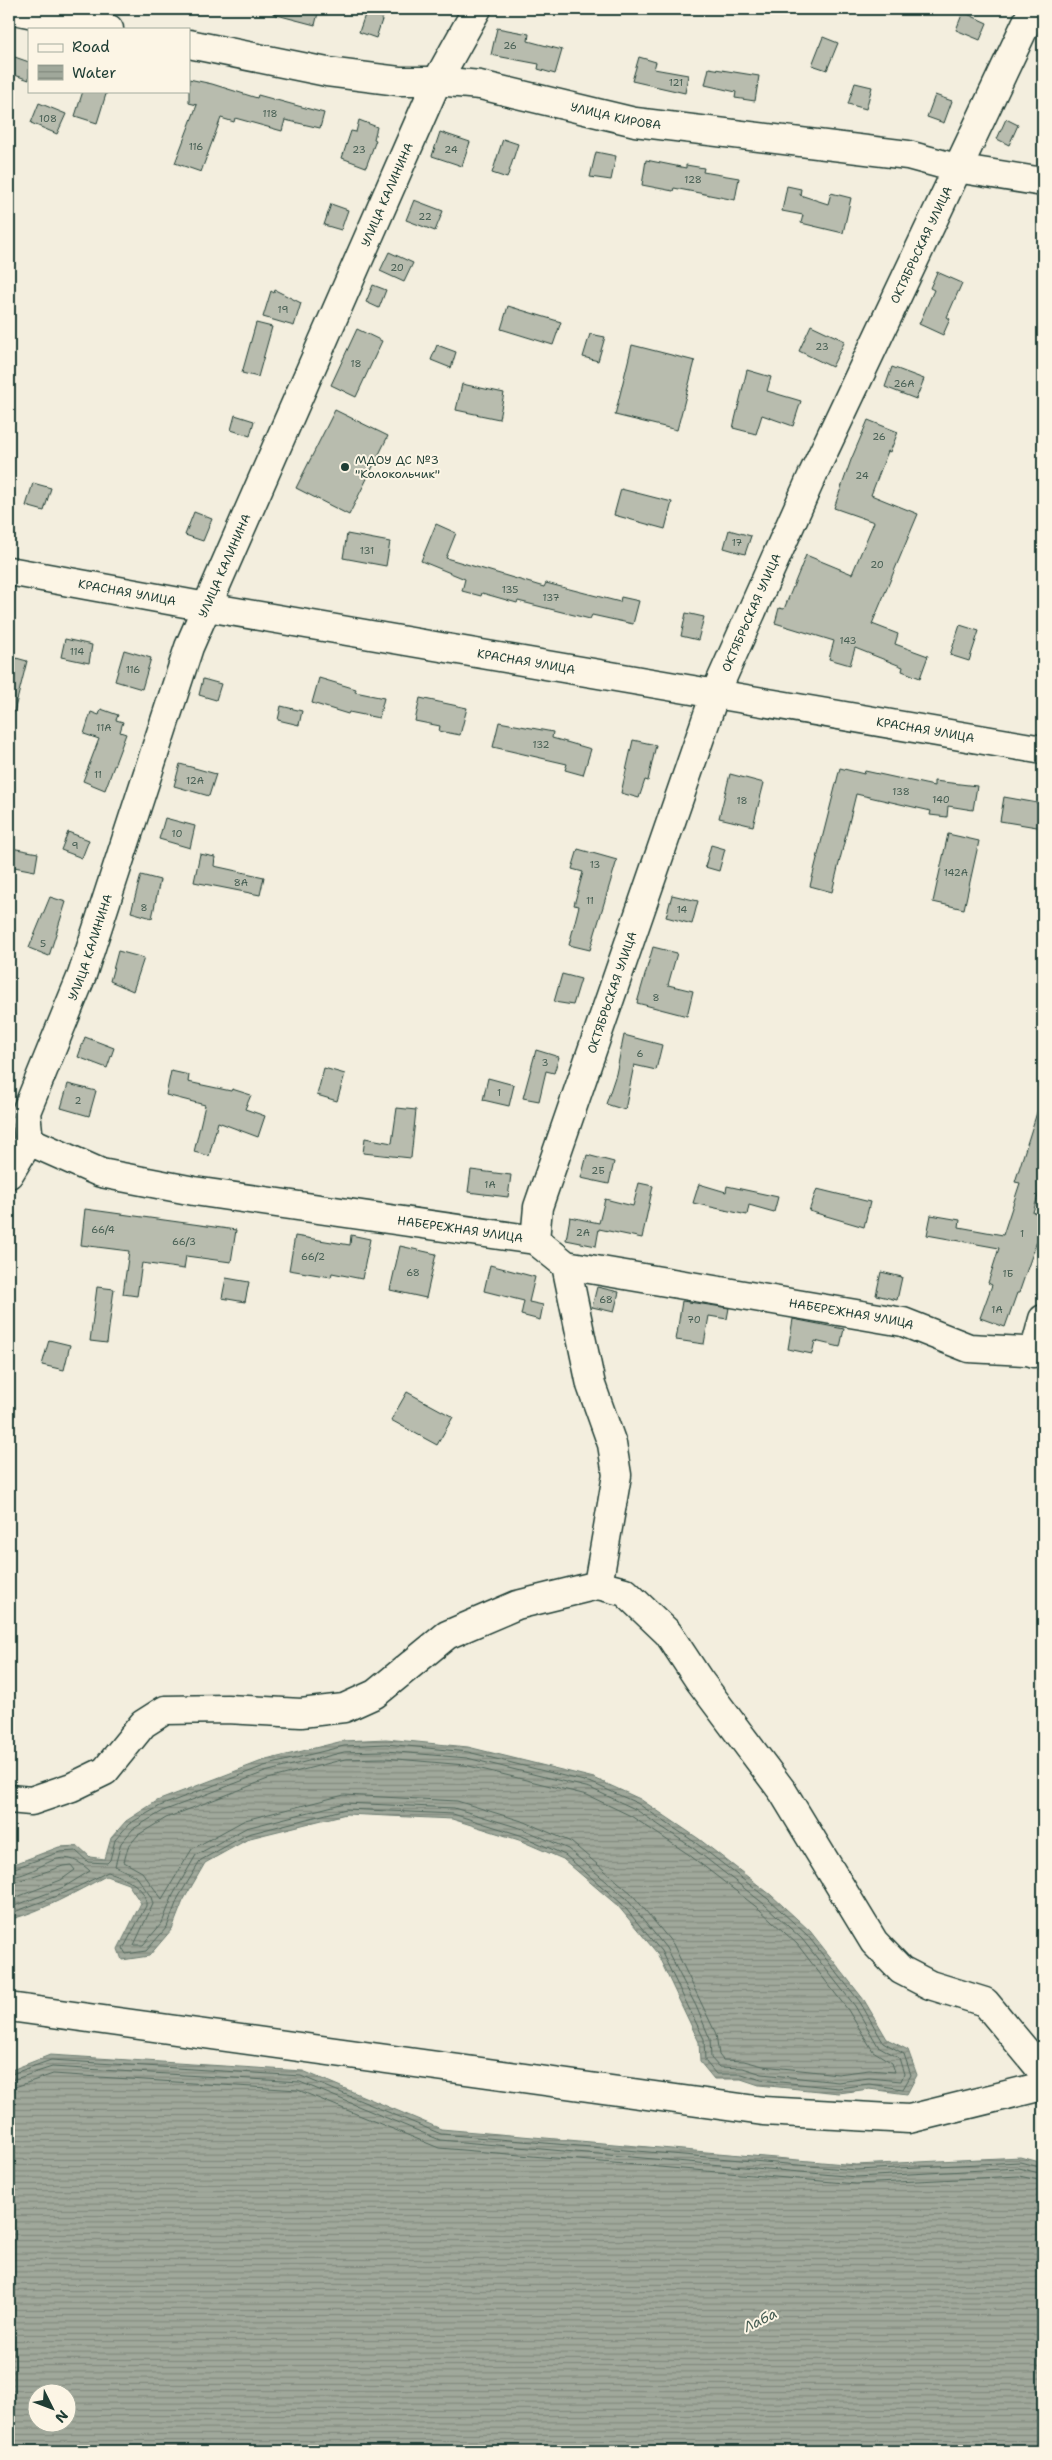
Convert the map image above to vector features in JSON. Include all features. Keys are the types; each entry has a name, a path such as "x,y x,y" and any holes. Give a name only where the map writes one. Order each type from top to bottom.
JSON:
{"street":[{"path":"9,9 104,28"},
{"name":"УЛИЦА КАЛИНИНА","path":"29,1141 18,1110 82,976 189,647 437,81 477,9"},
{"name":"ОКТЯБРЬСКАЯ УЛИЦА","path":"535,1240 538,1207 715,694 813,474 956,168 1033,9"},
{"name":"УЛИЦА КИРОВА","path":"190,44 327,72 399,81 437,81 480,85 635,122 908,155 956,168 1043,182"},
{"name":"КРАСНАЯ УЛИЦА","path":"9,571 207,607 1043,750"},
{"path":"9,1174 29,1141"},
{"name":"НАБЕРЕЖНАЯ УЛИЦА","path":"29,1141 101,1173 194,1191 535,1240 566,1265 903,1322 969,1348 1038,1352"},
{"path":"566,1265 591,1385 612,1444 617,1475 598,1585"},
{"path":"1038,1352 1043,1319"},
{"path":"9,1799 31,1801 72,1787 105,1771 143,1724 164,1710 227,1709 301,1713 344,1708 375,1694 447,1635 517,1605 598,1585 625,1592 668,1633 699,1680 783,1792 874,1942 900,1970 930,1985 984,2002 1043,2072"},
{"path":"9,2008 763,2111 909,2119 1043,2086"}],"water":[{"path":"386,1739 468,1747 594,1778 640,1799 699,1839 771,1895 810,1931 864,2000 887,2039 908,2050 917,2075 907,2094 869,2089 839,2093 759,2085 741,2079 714,2079 700,2062 699,2042 657,1953 618,1906 563,1859 519,1840 452,1819 346,1814 250,1838 205,1863 183,1901 172,1929 149,1956 122,1960 118,1949 141,1903 128,1884 106,1876 47,1906 9,1920 9,1866 59,1847 78,1846 90,1857 105,1859 111,1838 126,1821 157,1801 262,1761 343,1741"},
{"name":"Лаба","path":"50,2055 303,2071 441,2129 856,2165 1021,2157 1043,2163 1043,2451 9,2451 9,2071"}],"building":[{"path":"274,9 319,9 315,25 273,14"},
{"path":"367,9 384,14 376,38 359,32"},
{"path":"963,12 987,23 980,40 956,30"},
{"path":"497,28 529,34 528,41 562,50 555,74 538,69 539,64 491,55"},
{"path":"823,37 838,43 827,70 812,65"},
{"path":"9,55 28,62 28,80 9,73"},
{"path":"639,57 656,62 654,69 688,75 685,93 632,81"},
{"path":"709,68 759,76 755,101 735,98 736,92 705,85"},
{"path":"190,79 257,98 258,95 324,113 320,128 285,120 282,131 235,118 234,122 221,118 201,172 175,163 197,105 189,103"},
{"path":"855,83 872,87 866,109 848,104"},
{"path":"83,92 107,92 97,123 75,116"},
{"path":"935,95 952,101 944,123 927,117"},
{"path":"39,103 66,114 57,134 31,123"},
{"path":"1006,119 1018,125 1009,145 997,139"},
{"path":"359,120 377,127 374,139 376,140 366,167 342,158 351,131 356,132"},
{"path":"440,132 470,142 462,166 432,156"},
{"path":"503,139 518,144 507,178 492,173"},
{"path":"596,152 616,156 611,180 590,177"},
{"path":"646,160 686,168 686,165 704,168 703,172 739,178 735,200 674,188 673,191 642,185"},
{"path":"787,186 801,189 800,195 828,204 831,193 851,198 843,233 801,223 803,215 782,211"},
{"path":"414,200 443,211 435,231 406,220"},
{"path":"331,204 348,210 341,230 324,225"},
{"path":"389,252 413,263 404,282 380,271"},
{"path":"937,272 962,283 947,317 950,319 943,335 919,324 934,290 930,288"},
{"path":"373,285 386,290 379,308 366,302"},
{"path":"275,290 301,303 294,326 263,317 271,291 274,293"},
{"path":"508,306 561,322 553,345 501,329"},
{"path":"256,323 272,327 258,377 242,373"},
{"path":"811,325 845,341 832,367 799,351"},
{"path":"357,329 382,341 356,397 331,385"},
{"path":"590,334 605,337 598,361 583,357"},
{"path":"437,345 456,352 451,368 431,360"},
{"path":"632,345 695,361 677,430 615,415"},
{"path":"892,367 924,379 916,399 885,387"},
{"path":"747,370 771,377 767,391 801,401 793,426 762,415 756,434 733,428"},
{"path":"462,384 504,393 499,419 456,410"},
{"path":"335,410 388,436 349,515 296,488"},
{"path":"235,415 254,421 250,436 231,430"},
{"path":"868,420 898,432 890,452 888,451 871,495 918,514 872,624 898,634 895,644 928,656 920,678 902,671 903,667 855,648 850,665 829,659 834,641 775,623 779,608 784,609 806,555 852,574 874,522 834,508"},
{"path":"33,483 51,488 44,511 26,506"},
{"path":"621,489 672,502 665,529 614,515"},
{"path":"194,512 212,519 203,541 185,535"},
{"path":"436,524 456,533 446,558 544,587 546,583 620,602 621,597 639,601 633,624 592,615 590,619 518,601 517,603 482,593 481,596 462,591 465,579 421,561"},
{"path":"729,530 751,536 745,554 724,548"},
{"path":"347,534 390,542 386,566 343,558"},
{"path":"686,613 704,617 698,640 681,636"},
{"path":"960,625 979,631 969,661 950,655"},
{"path":"65,639 92,645 89,663 61,657"},
{"path":"124,650 151,658 142,689 115,681"},
{"path":"9,656 27,661 14,712 9,711"},
{"path":"319,678 356,689 355,692 384,698 379,718 349,712 348,714 312,703"},
{"path":"203,679 221,684 216,700 199,695"},
{"path":"420,698 467,708 460,735 439,731 440,726 415,721"},
{"path":"281,706 302,711 299,725 278,720"},
{"path":"101,709 118,715 116,720 123,722 120,732 126,734 105,790 83,781 99,739 84,734 91,712 99,715"},
{"path":"499,722 553,732 552,738 591,749 583,775 565,770 567,764 493,747"},
{"path":"633,740 656,745 648,781 645,780 639,798 621,793"},
{"path":"180,764 216,774 209,796 174,786"},
{"path":"840,768 864,774 865,771 934,786 934,781 977,786 973,810 948,806 947,817 930,815 931,811 856,794 832,892 810,886"},
{"path":"730,774 764,783 753,826 719,818"},
{"path":"1004,797 1043,804 1043,828 1000,821"},
{"path":"165,818 195,826 190,848 159,839"},
{"path":"68,832 89,840 82,858 61,850"},
{"path":"948,834 979,841 964,909 933,902"},
{"path":"711,845 725,849 719,871 705,867"},
{"path":"11,848 38,853 35,871 9,866"},
{"path":"578,849 617,860 590,950 569,945 579,906 574,905 583,872 572,869"},
{"path":"200,854 215,857 214,866 264,877 260,895 194,882"},
{"path":"141,875 160,880 152,918 131,912"},
{"path":"672,895 698,901 692,924 666,917"},
{"path":"50,897 66,902 49,956 29,948"},
{"path":"653,947 677,953 668,985 693,991 687,1016 637,1003"},
{"path":"118,951 144,958 133,991 110,981"},
{"path":"562,974 581,979 573,1005 554,1002"},
{"path":"624,1035 662,1045 656,1070 634,1065 625,1110 606,1104 616,1074"},
{"path":"85,1037 114,1048 107,1068 78,1057"},
{"path":"536,1050 559,1057 554,1073 546,1071 539,1101 523,1098"},
{"path":"324,1068 345,1074 337,1101 317,1095"},
{"path":"171,1071 189,1075 188,1082 231,1091 232,1089 251,1095 245,1109 265,1116 258,1137 218,1122 209,1156 194,1152 205,1105 166,1095"},
{"path":"488,1078 514,1085 509,1106 483,1100"},
{"path":"68,1084 96,1091 89,1116 61,1108"},
{"path":"1040,1103 1043,1103 1043,1180 1033,1212 1043,1216 1043,1224 1005,1327 980,1318 992,1285 988,1283 999,1248 927,1235 931,1215 960,1220 959,1227 1003,1235 1020,1183 1015,1182"},
{"path":"397,1108 416,1110 411,1158 363,1153 365,1138 392,1143"},
{"path":"587,1155 614,1162 609,1184 581,1178"},
{"path":"471,1170 511,1175 508,1197 468,1192"},
{"path":"639,1183 653,1186 642,1238 599,1229 596,1246 566,1240 570,1217 599,1223 605,1199 633,1206"},
{"path":"699,1184 726,1192 727,1186 778,1197 774,1212 749,1205 747,1215 693,1203"},
{"path":"817,1189 870,1202 864,1227 809,1211"},
{"path":"85,1209 236,1230 231,1262 186,1256 184,1269 142,1263 137,1296 123,1294 129,1251 81,1245"},
{"path":"351,1235 370,1239 362,1279 332,1273 331,1277 289,1270 295,1236 350,1245"},
{"path":"400,1246 436,1254 426,1298 390,1290"},
{"path":"490,1265 535,1277 529,1302 543,1305 540,1320 521,1315 524,1301 484,1291"},
{"path":"881,1272 902,1277 897,1300 876,1295"},
{"path":"226,1278 249,1282 245,1302 222,1298"},
{"path":"97,1287 114,1289 107,1343 90,1341"},
{"path":"597,1287 619,1292 614,1312 592,1307"},
{"path":"682,1301 729,1308 727,1319 709,1316 704,1344 676,1340"},
{"path":"793,1319 844,1329 840,1347 815,1341 812,1354 788,1349"},
{"path":"49,1340 70,1345 64,1370 42,1365"},
{"path":"407,1392 453,1417 437,1445 391,1420"}],"place":[{"name":"МДОУ ДС №3 \"Колокольчик\"","path":"345,467"}]}
